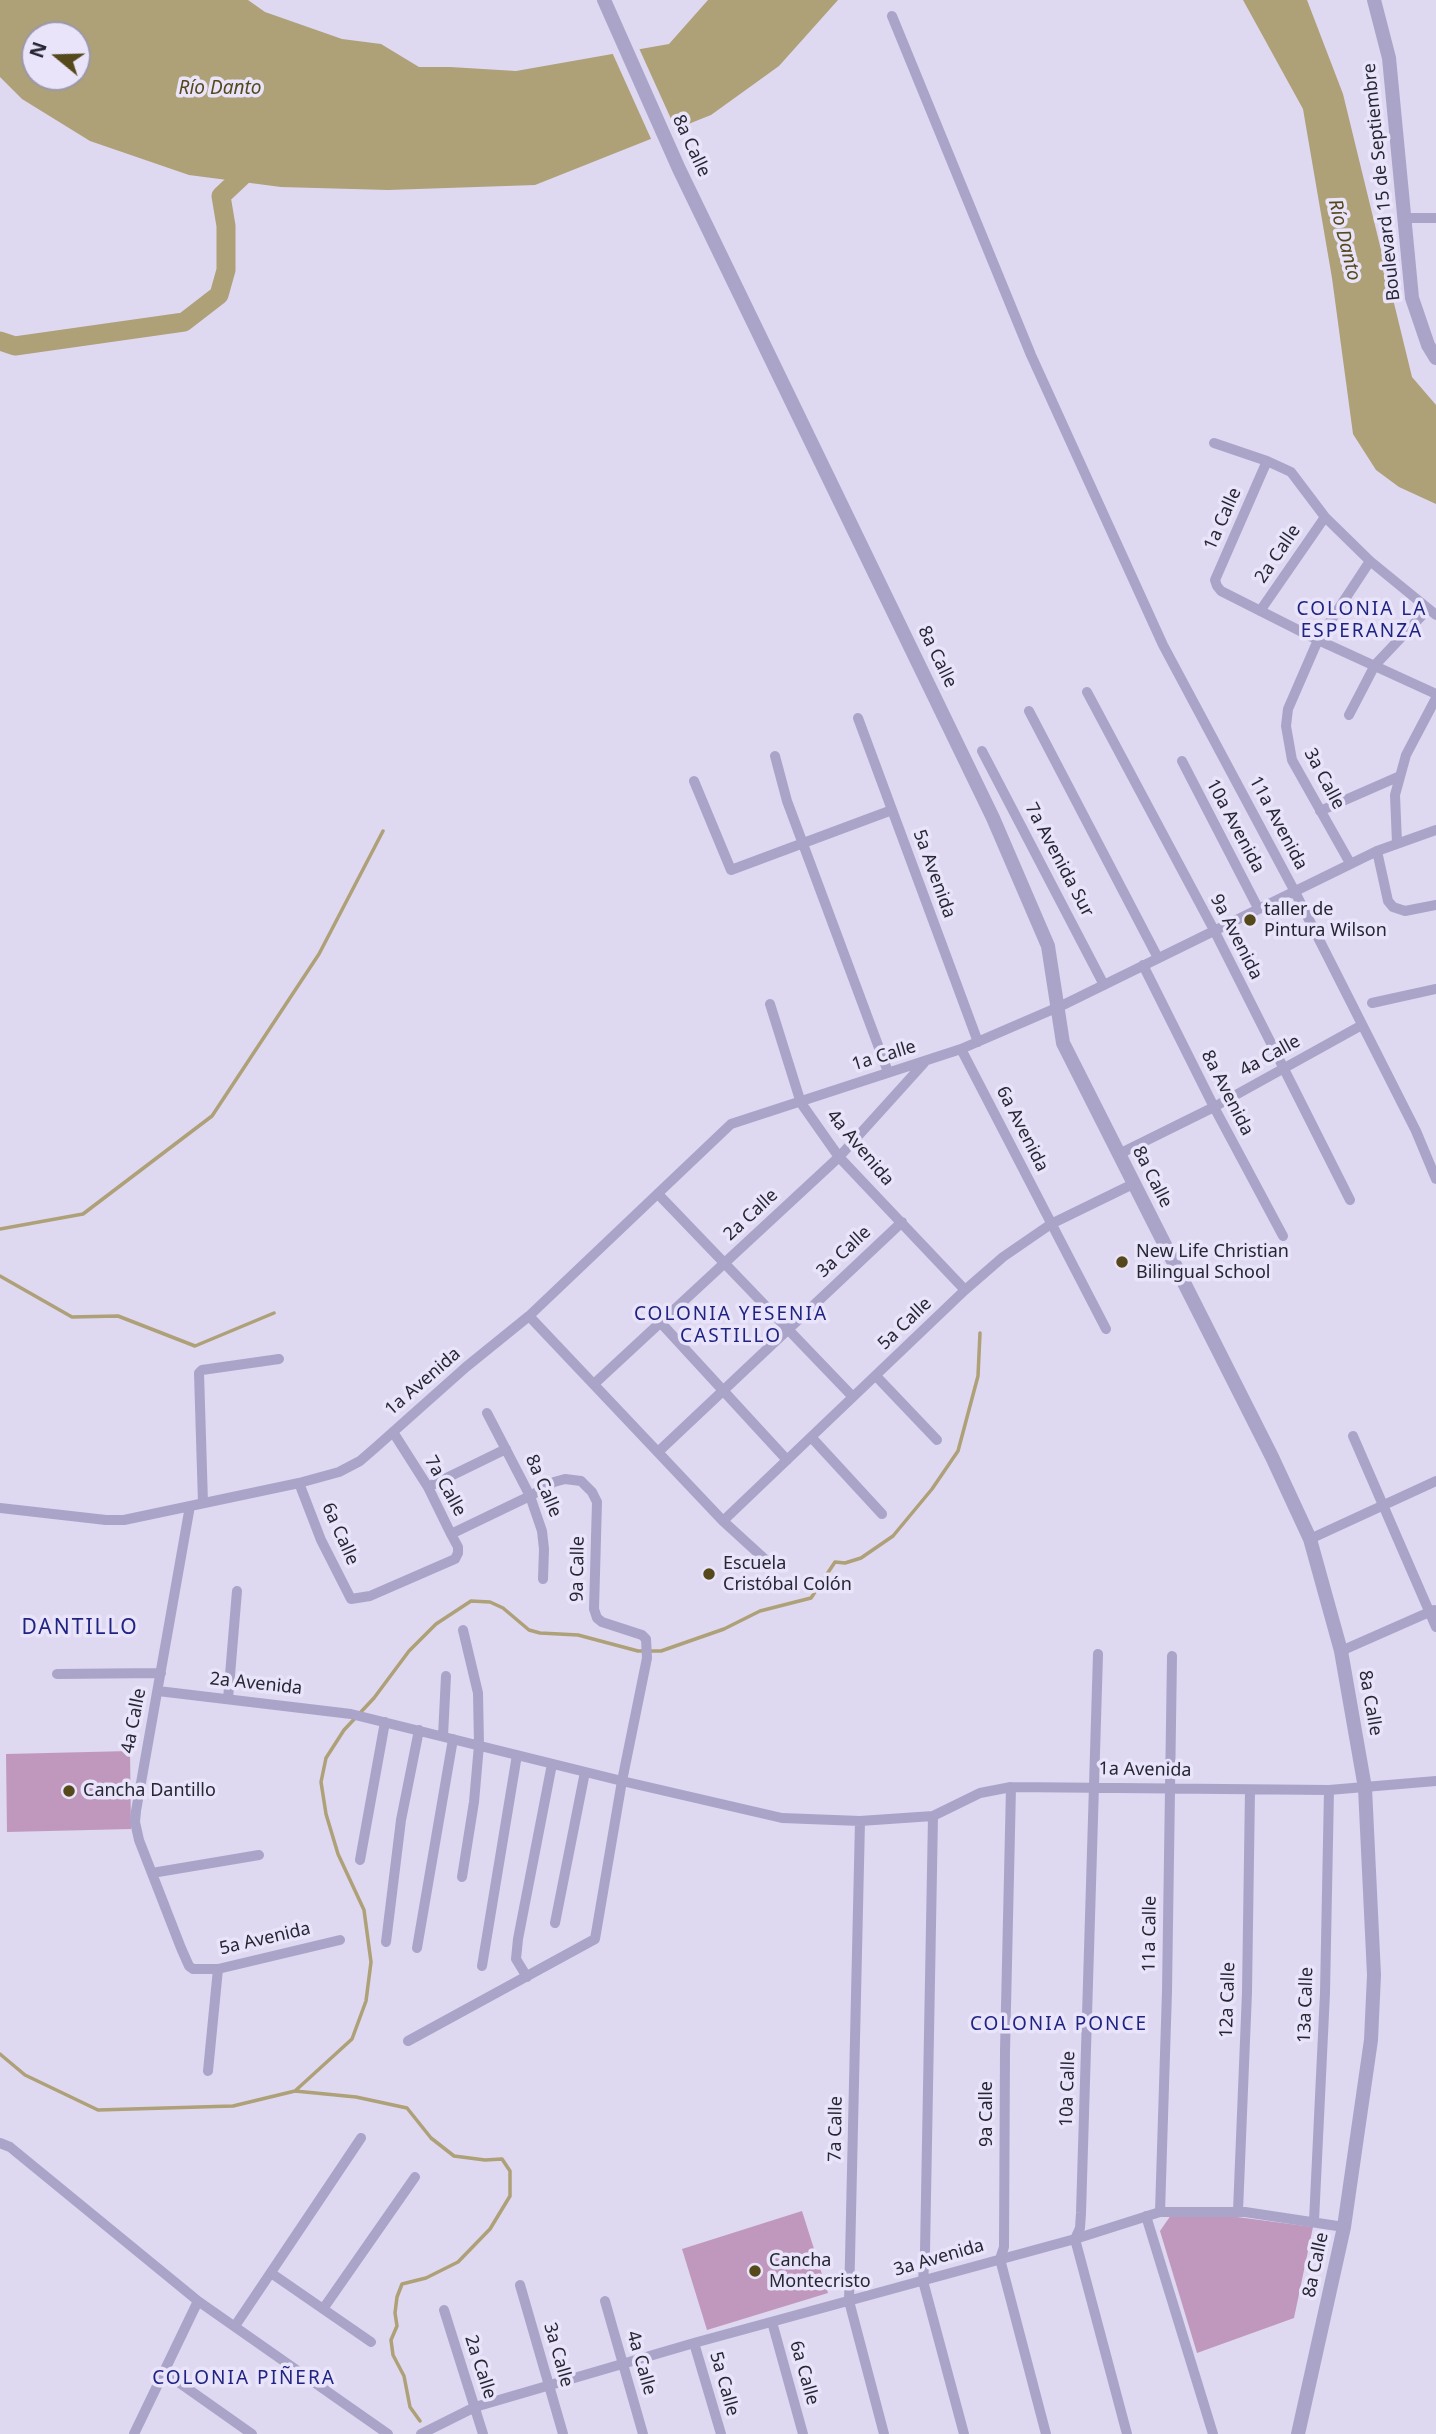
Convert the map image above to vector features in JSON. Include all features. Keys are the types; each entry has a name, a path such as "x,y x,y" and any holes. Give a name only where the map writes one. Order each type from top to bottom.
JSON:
{"street":[{"name":"8a Calle","path":"604,0 679,169 993,818 1048,946 1063,1043 1272,1457 1310,1539 1341,1651 1366,1788 1374,1975 1371,2040 1343,2227 1298,2434"},
{"name":"Boulevard 15 de Septiembre","path":"1374,0 1389,58 1412,298 1428,345 1436,358"},
{"name":"11a Avenida","path":"892,16 1027,348 1163,645 1294,890 1416,1131 1436,1179"},
{"path":"1405,218 1436,218"},
{"path":"1214,443 1291,472 1325,517 1370,561 1432,612 1375,665 1349,716"},
{"name":"1a Calle","path":"1261,611 1221,591 1215,580 1267,461"},
{"name":"2a Calle","path":"1261,611 1325,517"},
{"name":"3a Calle","path":"1350,863 1292,760 1286,726 1288,709 1318,640 1370,561"},
{"path":"1261,611 1436,696 1406,755 1400,776 1395,795 1397,843"},
{"name":"9a Avenida","path":"1087,692 1214,930 1350,1200"},
{"path":"1029,711 1158,958"},
{"name":"5a Avenida","path":"858,718 978,1042"},
{"name":"7a Avenida Sur","path":"982,751 1104,985"},
{"path":"775,756 782,787 888,1072"},
{"name":"10a Avenida","path":"1182,761 1258,908"},
{"path":"1320,811 1400,776"},
{"path":"694,781 731,870 735,871 892,810"},
{"path":"1294,890 1377,851 1436,830"},
{"path":"1377,851 1388,901 1397,910 1436,905"},
{"name":"1a Calle","path":"529,1316 731,1124 888,1072 924,1063 978,1042 1057,1008 1294,890"},
{"name":"8a Avenida","path":"1143,965 1283,1236"},
{"path":"1372,1003 1436,989"},
{"name":"4a Avenida","path":"770,1004 801,1102 839,1157 965,1290"},
{"name":"4a Calle","path":"1119,1154 1214,1107 1362,1026"},
{"name":"6a Avenida","path":"961,1049 1051,1224"},
{"name":"2a Calle","path":"594,1384 839,1157 924,1063"},
{"name":"5a Calle","path":"723,1521 1003,1257 1051,1224 1133,1184"},
{"path":"658,1194 853,1397"},
{"name":"3a Calle","path":"658,1452 902,1222"},
{"path":"1051,1224 1106,1329"},
{"path":"529,1316 723,1521 769,1563"},
{"name":"1a Avenida","path":"0,1508 124,1520 339,1472 354,1465 529,1316"},
{"path":"661,1324 787,1460"},
{"path":"204,1503 199,1373 202,1370 279,1359"},
{"path":"876,1377 937,1440"},
{"name":"8a Calle","path":"487,1413 530,1496 542,1531 543,1579"},
{"name":"7a Calle","path":"393,1432 428,1487 452,1534 458,1547 455,1559"},
{"path":"1353,1436 1433,1610 1436,1627"},
{"path":"811,1438 882,1514"},
{"path":"428,1487 506,1448"},
{"name":"9a Calle","path":"530,1496 554,1482 565,1479 581,1481 593,1492 597,1502 594,1609 597,1618 642,1635 646,1644 647,1658 622,1781"},
{"path":"1310,1539 1436,1482"},
{"name":"6a Calle","path":"299,1483 321,1540 351,1599 370,1596 455,1559"},
{"path":"452,1534 530,1496"},
{"name":"4a Calle","path":"190,1506 135,1822 139,1840 189,1966 198,1971"},
{"path":"228,1699 237,1591"},
{"path":"1341,1651 1433,1610"},
{"path":"462,1877 474,1802 479,1745 478,1693 463,1630"},
{"name":"10a Calle","path":"1098,1654 1081,2213 1080,2228 1075,2239 1127,2434"},
{"name":"11a Calle","path":"1160,2212 1167,1991 1172,1656"},
{"path":"57,1674 161,1673"},
{"path":"417,1948 448,1737 446,1676"},
{"name":"2a Avenida","path":"158,1691 351,1714 622,1781"},
{"path":"360,1860 385,1722"},
{"path":"386,1942 401,1820 419,1730"},
{"path":"482,1966 517,1755"},
{"path":"527,1977 516,1959 518,1939 552,1764"},
{"path":"555,1923 584,1772"},
{"path":"408,2041 595,1939 622,1781"},
{"name":"1a Avenida","path":"622,1781 758,1814 782,1818 860,1821 933,1816 979,1793 1010,1787 1329,1790 1436,1781"},
{"name":"9a Calle","path":"1010,1787 1004,2247 1000,2259 1046,2434"},
{"name":"12a Calle","path":"1238,2211 1247,1992 1250,1790"},
{"name":"13a Calle","path":"1314,2221 1325,1993 1329,1790"},
{"path":"933,1816 923,2281 964,2434"},
{"name":"7a Calle","path":"860,1821 849,2301 884,2434"},
{"path":"152,1873 259,1855"},
{"name":"5a Avenida","path":"198,1971 218,1969 340,1940"},
{"path":"208,2070 218,1969"},
{"path":"235,2326 361,2138"},
{"path":"0,2143 10,2147 198,2301 388,2434"},
{"path":"323,2309 415,2177"},
{"name":"3a Avenida","path":"421,2434 475,2407 694,2343 1075,2239 1160,2212 1238,2211 1343,2227"},
{"path":"1146,2216 1213,2434"},
{"path":"271,2273 371,2342"},
{"name":"3a Calle","path":"520,2285 563,2434"},
{"path":"134,2434 198,2301"},
{"name":"4a Calle","path":"605,2301 643,2434"},
{"name":"2a Calle","path":"443,2310 483,2434"},
{"name":"6a Calle","path":"772,2322 803,2434"},
{"name":"5a Calle","path":"694,2343 720,2434"},
{"path":"164,2372 252,2434"}],"shaded area":[{"name":"Cancha Dantillo","path":"130,1751 131,1829 7,1832 6,1754"},
{"name":"Cancha Montecristo","path":"802,2211 828,2293 707,2330 682,2249"},
{"path":"1171,2215 1237,2217 1313,2227 1294,2318 1197,2353 1160,2231"}],"water":[{"name":"Río Danto","path":"0,0 248,0 265,12 342,39 381,44 419,67 516,71 669,44 708,0 838,0 779,66 711,115 535,185 388,190 281,187 189,175 90,141 22,99 0,77"},
{"name":"Río Danto","path":"1243,0 1307,0 1343,94 1412,377 1436,405 1436,504 1399,487 1376,470 1353,434 1332,278 1303,109"}],"pier":[{"path":"638,46 677,132 652,141 611,50"}],"waterway":[{"path":"0,341 15,346 184,322 219,295 226,270 226,226 221,196 256,163"},
{"path":"0,1229 83,1214 212,1116 319,954 383,831"},
{"path":"0,1276 72,1317 118,1316 195,1346 274,1313"},
{"path":"0,2054 25,2075 98,2110 233,2106 295,2091 352,2039 366,2001 371,1962 364,1910 338,1854 326,1814 321,1782 326,1758 344,1730 374,1698 409,1651 436,1624 471,1601 490,1602 503,1608 529,1630 540,1633 578,1635 638,1651 661,1651 724,1629 760,1611 811,1598 835,1562 845,1563 861,1558 893,1536 932,1489 958,1451 978,1376 980,1333"},
{"path":"295,2091 356,2097 407,2108 431,2138 454,2156 502,2159 510,2171 510,2196 490,2229 458,2262 426,2278 402,2284 397,2297 397,2326 391,2340 393,2355 404,2376 410,2407 420,2421"}],"place":[{"name":"taller de Pintura Wilson","path":"1250,920"},
{"name":"New Life Christian Bilingual School","path":"1122,1262"},
{"name":"Escuela Cristóbal Colón","path":"709,1574"},
{"name":"Cancha Dantillo","path":"69,1791"},
{"name":"Cancha Montecristo","path":"755,2271"}],"district":[{"name":"COLONIA LA ESPERANZA","path":"1362,621"},
{"name":"COLONIA YESENIA CASTILLO","path":"731,1326"},
{"name":"DANTILLO","path":"80,1628"},
{"name":"COLONIA PONCE","path":"1059,2025"},
{"name":"COLONIA PIÑERA","path":"244,2379"}]}
